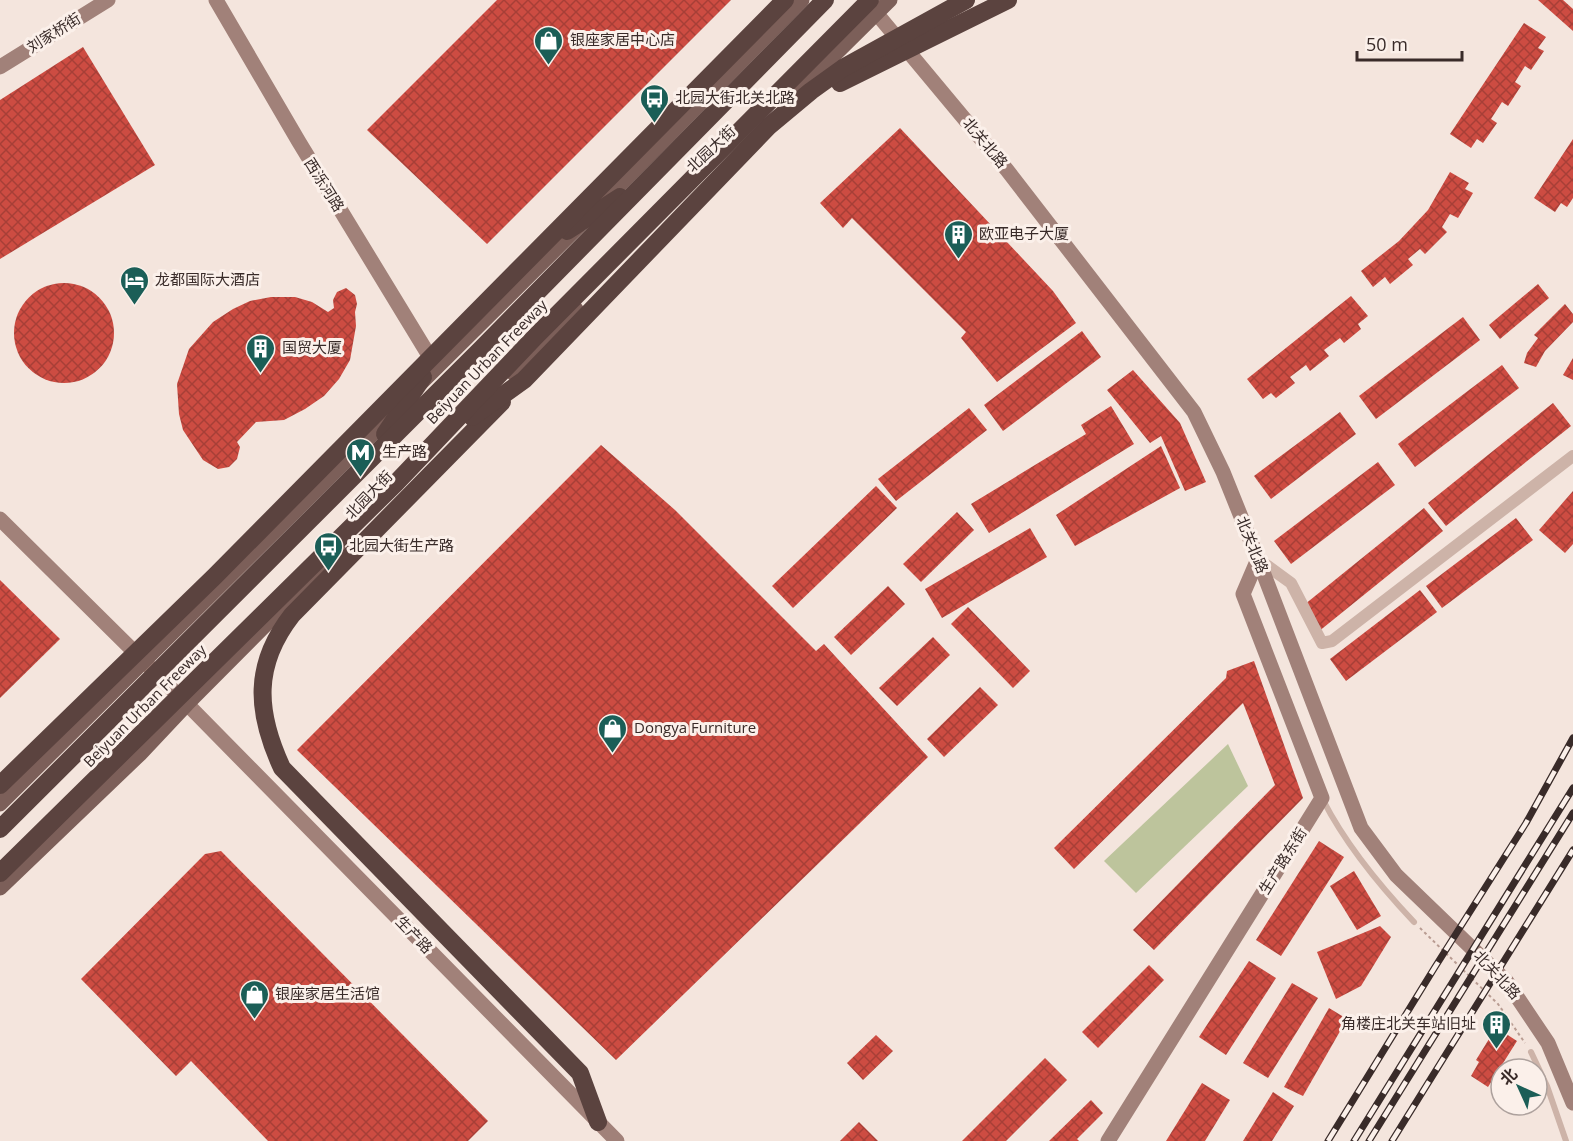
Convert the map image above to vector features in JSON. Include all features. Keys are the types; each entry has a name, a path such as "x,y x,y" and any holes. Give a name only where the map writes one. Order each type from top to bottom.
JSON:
{"highway":[{"path":"0,785 215,576 785,0"},
{"name":"Beiyuan Urban Freeway","path":"0,829 362,468 825,0"},
{"path":"598,1122 580,1073 282,768 269,736 264,714 262,694 265,668 279,632 292,615 405,498 591,313 659,238 769,126 843,68 966,0"},
{"path":"769,126 844,81 1008,0"},
{"name":"Beiyuan Urban Freeway","path":"0,873 396,483 535,337 660,212 873,7"},
{"path":"537,250 647,180"},
{"path":"591,313 660,212"},
{"path":"362,468 448,340"},
{"path":"396,483 483,407 524,380"}],"main road":[{"path":"0,804 142,660 256,552 378,430 436,367 540,266 802,0"},
{"name":"北园大街","path":"0,888 140,754 677,204 827,64 873,7 890,0"}],"street":[{"name":"刘家桥街","path":"0,67 108,0"},
{"name":"西泺河路","path":"216,0 299,142 436,367"},
{"name":"北关北路","path":"873,7 1007,170 1194,411 1258,559 1361,828 1396,875 1507,982 1548,1043 1573,1103"},
{"path":"1322,798 1243,594 1258,559 1292,583 1322,643 1332,641 1573,456"},
{"path":"0,519 142,660"},
{"name":"生产路","path":"142,660 617,1141"},
{"name":"生产路东街","path":"1108,1141 1322,798"}],"lane":[{"path":"1322,798 1332,818 1364,865 1384,891 1414,922"},
{"path":"1531,1052 1534,1057"},
{"path":"1549,1092 1566,1141"}],"path":[{"path":"1414,922 1498,1004 1531,1052"}],"green space":[{"path":"1228,744 1248,786 1136,893 1104,861"}],"building":[{"name":"银座家居中心店","path":"497,0 731,0 487,244 367,130"},
{"path":"1538,0 1563,0 1573,9 1573,31"},
{"path":"1524,23 1546,37 1538,48 1544,51 1531,70 1525,66 1515,82 1521,86 1508,106 1502,102 1491,119 1497,123 1483,143 1477,139 1471,148 1450,134"},
{"path":"83,47 155,165 0,259 0,100"},
{"name":"欧亚电子大厦","path":"900,128 1053,291 1076,323 997,382 961,338 966,332 852,218 843,228 820,203"},
{"path":"1573,139 1573,198 1567,207 1561,203 1555,212 1534,198"},
{"path":"1450,172 1469,183 1465,189 1473,193 1458,218 1450,214 1442,227 1447,232 1425,254 1420,249 1408,259 1413,265 1390,284 1385,277 1373,287 1361,271 1399,241 1428,210"},
{"path":"64,283 83,287 100,297 110,314 114,333 110,352 100,369 83,379 64,383 45,379 28,369 18,352 14,333 18,314 28,297 45,287"},
{"path":"1538,284 1549,298 1500,339 1489,325"},
{"name":"国贸大厦","path":"346,288 355,295 356,326 350,360 339,379 324,396 284,420 256,422 237,442 240,447 237,459 229,467 218,469 203,460 183,430 179,414 177,384 189,349 213,322 250,301 271,297 295,297 312,302 328,312 334,308 333,300 337,292"},
{"path":"1351,296 1368,316 1358,324 1361,329 1344,343 1340,338 1324,350 1329,356 1310,371 1306,365 1290,377 1295,383 1276,398 1271,393 1263,399 1247,379"},
{"path":"1565,304 1573,314 1573,322 1545,351 1536,367 1524,363 1527,353 1538,338 1534,335"},
{"path":"1463,317 1480,340 1376,419 1359,396"},
{"path":"1082,331 1101,357 1003,431 984,405"},
{"path":"1573,358 1573,380 1563,375"},
{"path":"1502,365 1519,388 1415,467 1398,444"},
{"path":"1133,370 1180,423 1206,482 1185,491 1161,436 1150,443 1107,390"},
{"path":"1553,403 1571,426 1446,526 1428,503"},
{"path":"1111,406 1134,444 989,533 971,504 1086,434 1081,425"},
{"path":"969,408 987,430 896,501 878,479"},
{"path":"1340,412 1356,434 1271,499 1254,476"},
{"name":"Dongya Furniture","path":"601,445 675,510 816,651 824,644 928,757 616,1060 297,750"},
{"path":"1161,446 1180,488 1075,546 1056,515"},
{"path":"1378,462 1395,485 1291,564 1274,541"},
{"path":"876,486 897,508 793,608 772,586"},
{"path":"1573,491 1573,544 1565,553 1539,530"},
{"path":"1424,508 1443,531 1318,632 1299,609"},
{"path":"957,512 974,530 921,582 903,564"},
{"path":"1516,518 1533,540 1442,608 1426,586"},
{"path":"1030,528 1047,557 942,618 925,589"},
{"path":"0,580 60,639 0,698"},
{"path":"888,586 905,604 851,655 834,637"},
{"path":"1420,590 1437,612 1346,681 1330,659"},
{"path":"968,607 1030,671 1013,688 951,624"},
{"path":"933,637 950,655 897,706 879,688"},
{"path":"1254,661 1303,798 1154,950 1133,930 1275,785 1243,703 1074,869 1054,848 1226,678 1227,671"},
{"path":"980,687 998,705 944,757 927,739"},
{"path":"1319,841 1344,857 1281,956 1256,940"},
{"name":"银座家居生活馆","path":"221,851 488,1121 468,1141 268,1141 191,1061 176,1076 81,979 205,854"},
{"path":"1354,871 1381,916 1357,930 1330,886"},
{"path":"1380,926 1391,937 1361,986 1336,999 1317,952"},
{"path":"1249,961 1276,978 1226,1055 1199,1037"},
{"path":"1149,965 1164,980 1098,1048 1082,1032"},
{"path":"1292,983 1318,998 1268,1078 1243,1063"},
{"path":"1329,1008 1347,1019 1303,1096 1284,1087"},
{"name":"角楼庄北关车站旧址","path":"1500,1030 1517,1041 1507,1057 1489,1057 1488,1087 1471,1076 1479,1062 1476,1060 1489,1039 1493,1041"},
{"path":"876,1035 893,1051 863,1080 847,1063"},
{"path":"1045,1058 1067,1080 1006,1141 962,1141"},
{"path":"1202,1083 1230,1100 1205,1141 1166,1141"},
{"path":"1273,1092 1294,1106 1272,1141 1243,1141"},
{"path":"1091,1100 1103,1113 1077,1139 1079,1141 1049,1141"},
{"path":"859,1122 878,1141 840,1141"}],"railway":[{"path":"1328,1141 1526,823 1573,738"},
{"path":"1354,1141 1573,788"},
{"path":"1369,1141 1573,813"},
{"path":"1392,1141 1573,850"}],"place":[{"name":"银座家居中心店","path":"549,66"},
{"name":"北园大街北关北路","path":"654,124"},
{"name":"欧亚电子大厦","path":"958,260"},
{"name":"龙都国际大酒店","path":"134,306"},
{"name":"国贸大厦","path":"261,374"},
{"name":"生产路","path":"361,478"},
{"name":"北园大街生产路","path":"328,572"},
{"name":"Dongya Furniture","path":"613,754"},
{"name":"银座家居生活馆","path":"254,1020"},
{"name":"角楼庄北关车站旧址","path":"1497,1050"}]}
